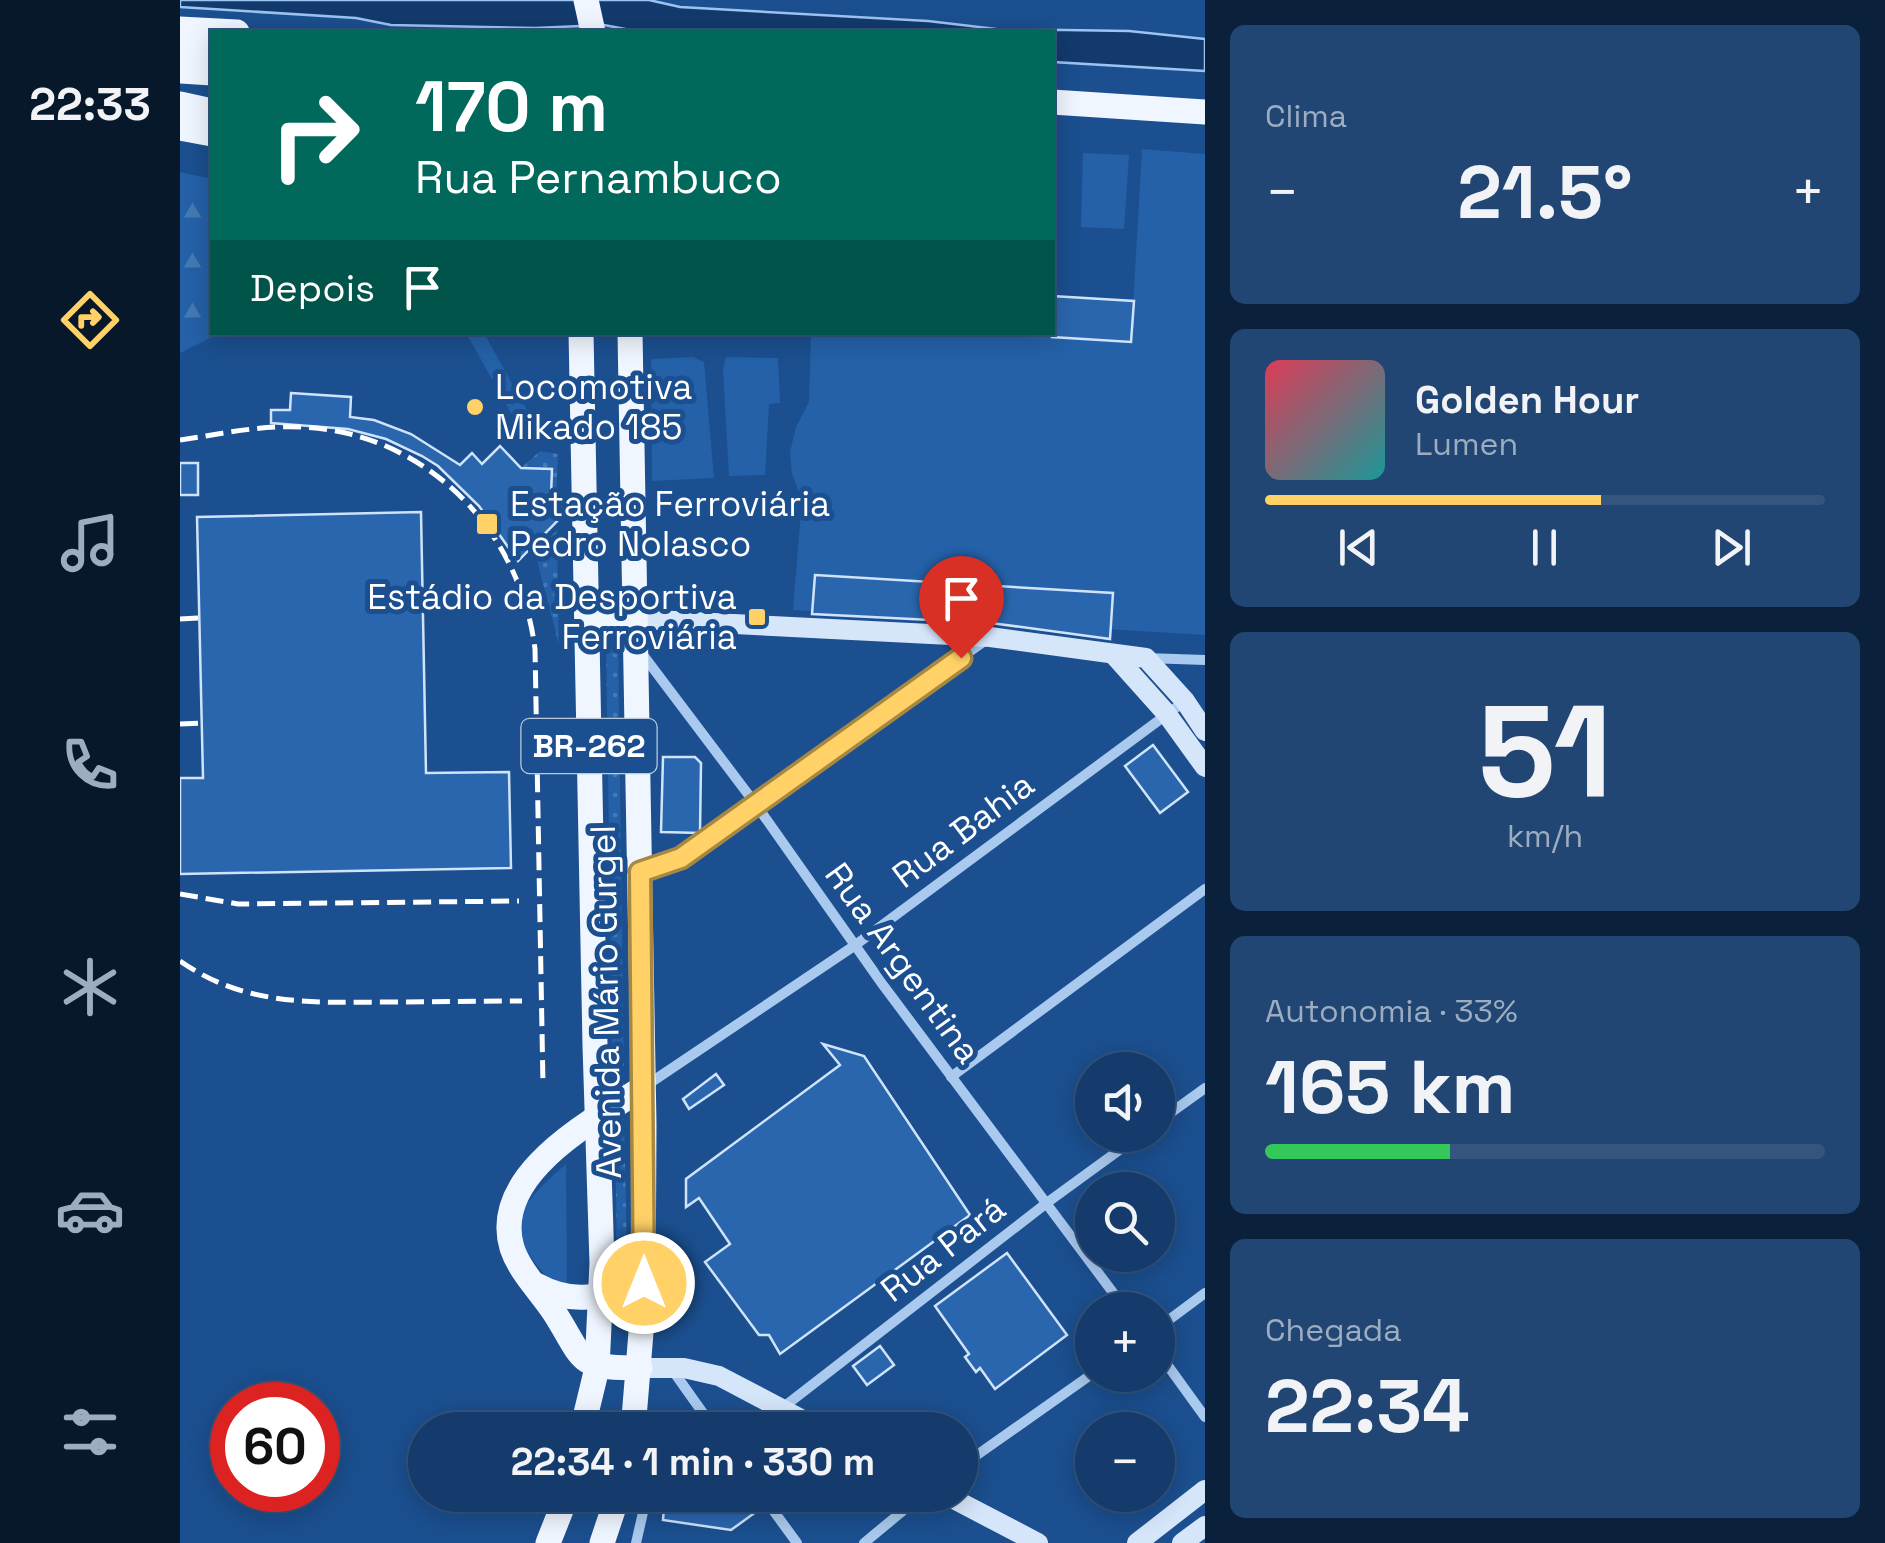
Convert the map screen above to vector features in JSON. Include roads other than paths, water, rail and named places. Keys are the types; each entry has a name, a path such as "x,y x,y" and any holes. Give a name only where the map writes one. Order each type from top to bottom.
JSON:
{"main road":[{"path":"586,0 593,30"},
{"path":"180,29 210,31"},
{"path":"180,52 210,53"},
{"path":"180,71 210,73"},
{"path":"1055,102 1205,112"},
{"path":"180,104 210,111"},
{"path":"1055,120 1205,129"},
{"path":"180,128 210,134"},
{"name":"Avenida Mário Gurgel","path":"629,336 644,1283 637,1412"},
{"name":"Avenida Mário Gurgel","path":"583,347 601,1294 597,1368 586,1412"},
{"path":"586,628 605,620 636,619"},
{"path":"640,1368 597,1368 574,1349 513,1252 508,1230 511,1210 532,1171 558,1146 642,1088"},
{"path":"536,1285 567,1298 644,1283"},
{"path":"548,1543 560,1512"},
{"path":"602,1543 612,1512"}],"street":[{"path":"636,619 990,638 1115,656 1205,660"},
{"path":"640,872 681,858 990,638"},
{"name":"Rua Argentina","path":"636,647 1113,1292"},
{"path":"1115,656 1166,714 1205,767"},
{"path":"1146,658 1185,701 1205,731"},
{"name":"Rua Bahia","path":"642,1088 854,946 1185,701"},
{"path":"951,1077 1205,889"},
{"path":"1175,1110 1205,1088"},
{"name":"Rua Pará","path":"781,1409 1117,1152"},
{"path":"1175,1315 1205,1293"},
{"path":"640,1368 670,1368 718,1376 787,1412"},
{"path":"670,1368 702,1412"},
{"path":"1175,1376 1205,1417"},
{"path":"978,1455 1075,1386"},
{"path":"1137,1543 1205,1490"},
{"path":"636,1543 642,1512"},
{"path":"774,1512 797,1543"},
{"path":"864,1543 901,1512"},
{"path":"978,1512 1038,1543"},
{"path":"1182,1543 1205,1526"}],"railway":[{"path":"180,440 301,427 346,433 388,447 426,468 459,495 487,527 510,564 526,605 535,649 543,1085"},
{"path":"180,619 199,618"},
{"path":"180,724 202,723"},
{"path":"180,894 238,904 519,901"},
{"path":"180,961 228,986 277,998 328,1002 522,1001"}],"place":[{"name":"Locomotiva Mikado 185","path":"475,407"},
{"name":"Estação Ferroviária Pedro Nolasco","path":"487,524"},
{"name":"Estádio da Desportiva Ferroviária","path":"757,617"}]}
